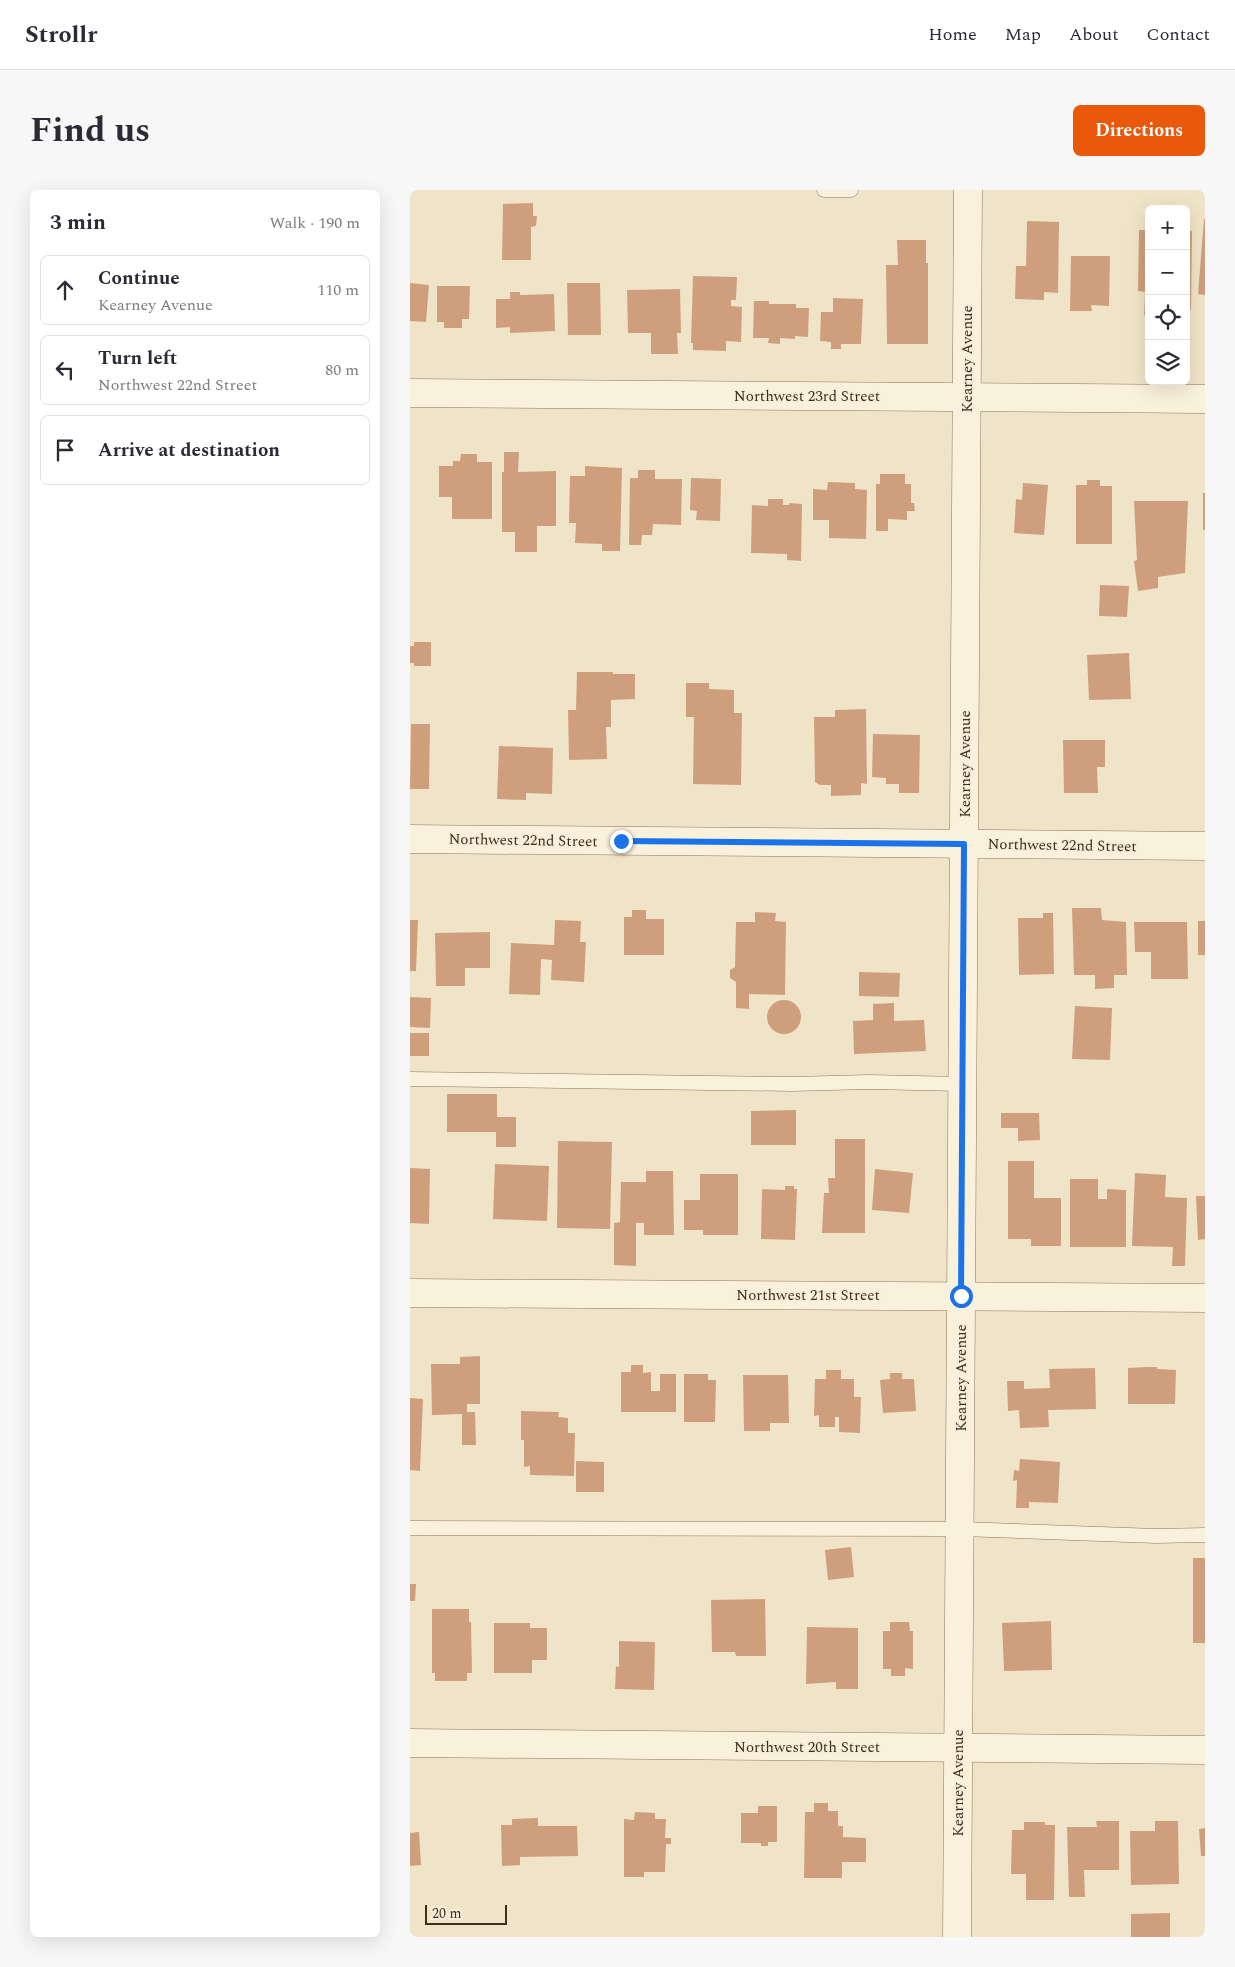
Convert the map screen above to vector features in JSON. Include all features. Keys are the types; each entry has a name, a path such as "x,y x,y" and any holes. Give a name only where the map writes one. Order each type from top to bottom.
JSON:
{"street":[{"name":"Kearney Avenue","path":"957,1937 968,190"},
{"name":"Northwest 23rd Street","path":"410,393 1205,399"},
{"name":"Northwest 22nd Street","path":"410,839 1205,846"},
{"name":"Northwest 21st Street","path":"410,1293 1205,1298"},
{"name":"Northwest 20th Street","path":"410,1743 1205,1750"}],"lane":[{"path":"824,190 851,190"},
{"path":"410,1078 792,1084 869,1082 962,1084"},
{"path":"410,1528 961,1529 1156,1536 1205,1535"}],"building":[{"path":"533,203 533,216 537,216 536,226 531,227 531,260 502,260 503,204"},
{"path":"1205,219 1205,295 1198,294"},
{"path":"1027,221 1059,222 1058,293 1044,292 1044,300 1015,299 1016,266 1026,266"},
{"path":"1139,230 1145,230 1145,292 1138,291"},
{"path":"1190,231 1192,231 1191,310"},
{"path":"897,240 926,240 926,263 928,263 928,344 887,344 886,265 898,265"},
{"path":"1071,256 1110,256 1109,306 1091,305 1092,311 1070,311"},
{"path":"693,276 737,277 736,300 731,300 731,306 742,307 741,342 726,341 726,351 693,350 693,343 691,343"},
{"path":"410,283 429,285 426,322 410,321"},
{"path":"567,283 600,283 601,335 568,335"},
{"path":"437,286 470,286 469,319 462,319 462,328 444,328 444,322 437,322"},
{"path":"680,289 681,333 677,333 678,354 651,354 651,333 628,333 627,290"},
{"path":"510,292 520,292 520,295 554,294 555,331 510,333 510,327 496,328 496,299 510,299"},
{"path":"833,298 863,299 861,344 841,344 841,349 831,349 831,342 820,341 821,312 833,312"},
{"path":"754,301 769,301 769,304 796,304 796,308 809,308 808,337 795,336 795,339 780,338 780,344 768,343 769,338 753,338"},
{"path":"504,452 519,452 518,472 556,471 556,526 537,526 537,552 515,552 515,532 502,532"},
{"path":"461,454 477,454 477,462 492,462 492,519 452,519 452,497 439,497 439,466 453,466 453,461 460,461"},
{"path":"585,466 622,468 620,551 602,551 602,544 575,543 576,523 569,523 570,476 585,476"},
{"path":"638,470 655,470 655,479 682,479 681,525 653,524 652,535 642,535 641,545 629,545 630,478 638,478"},
{"path":"880,474 905,474 905,484 911,484 911,503 914,503 915,511 907,511 907,520 888,519 888,531 876,531 876,484 880,484"},
{"path":"691,478 721,479 720,521 696,520 697,511 690,510"},
{"path":"1087,480 1100,480 1100,486 1112,486 1112,544 1076,544 1076,485 1087,485"},
{"path":"828,482 855,483 855,489 867,490 866,539 829,538 829,520 813,520 813,489 827,490"},
{"path":"1023,483 1048,485 1044,535 1014,533 1016,499 1022,500"},
{"path":"1203,493 1205,493 1205,530 1203,530"},
{"path":"768,499 783,499 783,505 789,505 789,503 802,504 801,561 787,560 787,554 751,553 752,505 768,506"},
{"path":"1134,501 1188,501 1185,573 1158,577 1158,588 1138,591 1134,561 1137,560"},
{"path":"1100,585 1129,586 1127,617 1099,616"},
{"path":"414,642 431,642 431,666 414,666 414,663 410,663 410,646 414,646"},
{"path":"1129,653 1131,699 1089,700 1087,655"},
{"path":"577,672 635,674 635,699 611,700 611,727 606,727 607,759 569,760 568,710 576,710"},
{"path":"686,683 709,683 709,689 734,690 734,713 742,713 741,785 693,784 694,717 686,717"},
{"path":"866,709 867,784 861,783 861,795 831,796 831,785 820,785 815,782 814,717 835,717 835,710"},
{"path":"411,724 430,724 429,789 410,789"},
{"path":"873,734 920,735 919,793 899,793 899,784 886,784 886,778 872,777"},
{"path":"1063,740 1105,740 1105,767 1097,767 1098,793 1064,793"},
{"path":"499,746 553,748 552,794 526,793 526,800 497,799"},
{"path":"1072,908 1101,908 1102,920 1126,922 1127,975 1114,975 1114,988 1095,989 1095,975 1074,975"},
{"path":"632,910 646,910 646,919 664,919 664,955 624,955 624,917 632,917"},
{"path":"755,912 776,913 775,921 786,922 785,995 749,994 749,1009 736,1008 736,982 730,978 730,970 735,967 736,922 755,922"},
{"path":"1043,913 1053,913 1054,974 1019,975 1018,918 1043,918"},
{"path":"410,920 418,920 416,971 410,971"},
{"path":"555,920 581,921 580,942 586,942 584,982 551,980 552,960 541,959 540,995 509,994 511,943 554,945"},
{"path":"1198,921 1205,921 1205,955 1198,955"},
{"path":"1134,922 1187,922 1188,979 1151,979 1151,952 1135,952"},
{"path":"490,932 490,968 465,968 465,986 436,986 435,933"},
{"path":"859,972 900,973 899,997 859,996"},
{"path":"410,997 431,998 430,1028 410,1027"},
{"path":"784,1000 791,1001 796,1005 800,1010 800,1024 796,1029 791,1033 784,1034 777,1033 772,1029 768,1024 767,1017 768,1010 772,1005 777,1001"},
{"path":"894,1003 894,1021 924,1020 926,1051 854,1054 853,1021 873,1020 873,1004"},
{"path":"1075,1006 1112,1008 1110,1060 1072,1059"},
{"path":"410,1033 429,1033 429,1056 410,1056"},
{"path":"447,1094 497,1094 497,1117 516,1117 516,1147 496,1147 496,1132 447,1132"},
{"path":"796,1110 796,1145 751,1145 751,1111"},
{"path":"1001,1113 1039,1113 1040,1140 1018,1141 1018,1128 1001,1128"},
{"path":"835,1139 865,1139 865,1233 822,1233 824,1193 829,1193 828,1178 835,1178"},
{"path":"558,1141 612,1142 610,1229 557,1228"},
{"path":"1008,1161 1034,1161 1034,1198 1061,1198 1061,1246 1031,1246 1031,1239 1008,1239"},
{"path":"495,1164 549,1166 547,1221 493,1219"},
{"path":"410,1168 430,1169 429,1224 410,1223"},
{"path":"875,1169 913,1173 909,1213 872,1210"},
{"path":"646,1171 673,1171 674,1235 644,1235 644,1223 636,1223 636,1266 614,1265 614,1223 620,1222 621,1182 646,1182"},
{"path":"1135,1173 1166,1175 1165,1197 1187,1198 1185,1266 1172,1266 1173,1247 1132,1246"},
{"path":"700,1174 738,1174 738,1235 703,1235 703,1230 684,1230 684,1200 700,1200"},
{"path":"1070,1179 1098,1179 1098,1199 1107,1199 1107,1189 1126,1190 1126,1247 1070,1247"},
{"path":"785,1186 794,1186 794,1189 797,1189 795,1240 761,1239 762,1189 785,1190"},
{"path":"1196,1196 1205,1196 1205,1239 1198,1240"},
{"path":"480,1356 480,1404 467,1404 467,1412 475,1412 476,1445 462,1445 462,1414 432,1415 431,1364 460,1364 460,1357"},
{"path":"631,1365 643,1365 643,1373 651,1372 651,1391 660,1391 660,1374 676,1374 676,1412 621,1412 621,1372 631,1372"},
{"path":"1146,1367 1176,1370 1175,1404 1128,1404 1128,1368"},
{"path":"1095,1368 1096,1409 1048,1410 1049,1427 1020,1428 1019,1410 1008,1411 1007,1381 1024,1381 1024,1389 1050,1388 1049,1369"},
{"path":"826,1370 841,1370 841,1379 854,1379 854,1397 861,1397 860,1433 839,1432 839,1417 835,1417 835,1427 819,1427 819,1415 814,1416 815,1379 826,1379"},
{"path":"890,1373 902,1373 902,1379 914,1379 916,1411 883,1413 880,1380 890,1379"},
{"path":"684,1374 708,1374 708,1380 716,1380 715,1422 684,1422"},
{"path":"743,1375 788,1375 789,1423 770,1423 770,1431 744,1431"},
{"path":"410,1398 423,1399 420,1471 410,1470"},
{"path":"521,1411 559,1412 558,1417 568,1418 568,1433 575,1433 574,1476 530,1475 530,1466 524,1467 524,1440 521,1440"},
{"path":"1020,1459 1060,1462 1058,1503 1029,1502 1029,1508 1016,1508 1017,1480 1013,1481 1014,1470 1019,1471"},
{"path":"576,1461 604,1462 604,1492 576,1492"},
{"path":"851,1547 854,1577 828,1580 825,1550"},
{"path":"1193,1558 1205,1558 1205,1643 1193,1643"},
{"path":"410,1584 416,1584 415,1601 410,1601"},
{"path":"765,1599 766,1656 736,1656 735,1652 712,1652 711,1600"},
{"path":"432,1609 469,1609 472,1673 467,1673 467,1681 435,1681 435,1673 432,1673"},
{"path":"1051,1621 1052,1670 1004,1671 1002,1623"},
{"path":"890,1622 909,1622 910,1631 913,1631 913,1669 905,1668 905,1676 891,1676 891,1669 883,1669 883,1631 890,1631"},
{"path":"494,1623 530,1623 530,1628 547,1628 547,1660 532,1660 532,1673 494,1673"},
{"path":"807,1627 858,1628 858,1689 836,1689 836,1682 806,1684"},
{"path":"619,1641 655,1642 654,1690 615,1689 616,1666 619,1667"},
{"path":"814,1803 828,1803 828,1811 838,1811 838,1826 843,1826 843,1837 866,1838 866,1862 842,1862 842,1878 804,1878 805,1812 814,1812"},
{"path":"758,1806 777,1806 777,1842 768,1842 768,1846 761,1846 761,1843 741,1843 741,1813 758,1813"},
{"path":"635,1812 655,1813 655,1819 666,1819 665,1838 671,1838 671,1844 666,1844 665,1872 644,1872 644,1877 624,1877 624,1819 634,1820"},
{"path":"538,1818 538,1826 577,1826 578,1856 520,1857 520,1865 502,1866 501,1825 512,1825 512,1819"},
{"path":"1096,1821 1119,1821 1119,1870 1084,1870 1085,1897 1069,1897 1067,1827 1097,1827"},
{"path":"1155,1821 1178,1821 1179,1884 1131,1885 1130,1831 1155,1831"},
{"path":"1024,1822 1045,1822 1045,1825 1055,1825 1054,1900 1026,1900 1026,1874 1011,1874 1012,1830 1024,1830"},
{"path":"1205,1828 1205,1856 1201,1856 1199,1829"},
{"path":"419,1832 421,1865 410,1866 410,1833"},
{"path":"1170,1913 1170,1937 1131,1937 1131,1914"}],"route":[{"path":"621,841 964,844 961,1296"}]}
